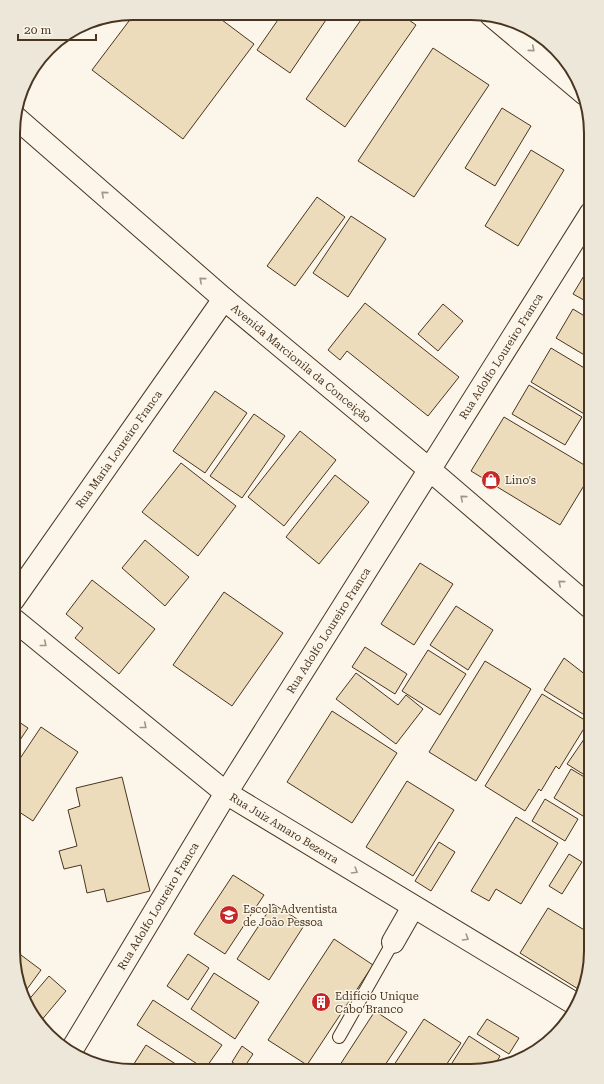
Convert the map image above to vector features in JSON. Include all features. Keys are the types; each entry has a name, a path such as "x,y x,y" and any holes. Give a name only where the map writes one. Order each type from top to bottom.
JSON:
{"main road":[{"path":"507,26 572,82"},
{"name":"Avenida Marcionila da Conceição","path":"21,122 224,299 430,470 584,602"},
{"name":"Rua Adolfo Loureiro Franca","path":"73,1047 226,793 584,224"},
{"name":"Rua Maria Loureiro Franca","path":"20,590 224,299"},
{"name":"Rua Juiz Amaro Bezerra","path":"20,625 226,793 572,1002"},
{"path":"393,942 414,907"}],"lane":[{"path":"339,1037 393,942"}],"building":[{"path":"130,20 222,20 254,44 183,139 92,70"},
{"path":"278,20 326,20 290,73 257,50"},
{"path":"361,20 409,20 416,25 345,127 306,99"},
{"path":"433,48 489,85 414,197 358,161"},
{"path":"502,108 531,126 495,186 465,168"},
{"path":"531,150 564,170 518,246 485,226"},
{"path":"317,197 345,217 295,286 267,266"},
{"path":"351,216 386,239 348,297 313,273"},
{"path":"584,276 584,300 573,294"},
{"path":"365,303 459,377 428,416 347,351 340,360 328,350"},
{"path":"443,304 463,321 438,351 418,334"},
{"path":"573,309 584,316 584,355 556,338"},
{"path":"551,348 584,368 584,414 531,382"},
{"path":"529,385 582,417 565,445 512,414"},
{"path":"215,391 247,413 205,473 173,451"},
{"path":"254,414 285,436 242,498 210,476"},
{"path":"504,417 584,465 584,486 560,525 471,471"},
{"path":"300,431 336,460 284,526 248,497"},
{"path":"181,463 236,506 198,556 142,512"},
{"path":"335,475 369,502 319,564 286,537"},
{"path":"145,540 189,577 165,606 122,568"},
{"path":"420,563 453,584 414,645 381,624"},
{"path":"92,580 155,629 119,674 75,638 83,628 66,614"},
{"path":"224,592 283,633 232,706 173,665"},
{"path":"456,606 493,630 468,670 430,645"},
{"path":"365,647 407,674 395,694 352,667"},
{"path":"428,650 466,674 440,715 402,691"},
{"path":"564,658 584,674 584,715 544,690"},
{"path":"485,661 531,689 476,781 429,752"},
{"path":"356,673 398,705 406,695 423,709 396,744 336,699"},
{"path":"542,694 584,720 584,728 559,769 556,766 541,791 539,789 525,811 485,786"},
{"path":"332,711 397,753 352,823 287,782"},
{"path":"20,723 28,728 20,740"},
{"path":"41,727 78,752 33,821 20,813 20,758"},
{"path":"584,739 584,775 567,764"},
{"path":"571,769 584,777 584,817 554,798"},
{"path":"122,777 150,891 107,902 104,889 87,893 81,865 64,869 59,851 77,846 68,810 80,806 76,788"},
{"path":"407,781 454,810 413,876 366,847"},
{"path":"545,799 578,819 565,841 532,821"},
{"path":"516,817 558,843 521,904 496,889 489,901 471,891"},
{"path":"439,842 455,852 431,891 415,881"},
{"path":"569,854 582,862 562,894 549,886"},
{"name":"Escola Adventista de João Pessoa","path":"233,875 264,895 225,954 194,934"},
{"path":"273,904 305,924 269,980 237,959"},
{"path":"548,908 584,930 584,959 577,989 520,953"},
{"name":"Edifício Unique Cabo Branco","path":"334,939 373,965 308,1064 268,1040"},
{"path":"20,954 41,970 27,989 22,973"},
{"path":"188,954 209,968 188,1000 167,986"},
{"path":"214,973 259,1002 235,1039 191,1009"},
{"path":"49,976 66,991 42,1019 31,998"},
{"path":"153,1000 222,1045 209,1064 197,1064 137,1025"},
{"path":"375,1011 407,1032 386,1064 341,1064"},
{"path":"424,1019 461,1043 447,1064 395,1064"},
{"path":"487,1019 519,1038 509,1054 477,1034"},
{"path":"469,1036 500,1056 498,1061 486,1063 451,1064"},
{"path":"146,1045 176,1064 134,1064"},
{"path":"242,1046 253,1054 246,1064 235,1064 232,1062"}],"place":[{"name":"Lino's","path":"491,480"},
{"name":"Escola Adventista de João Pessoa","path":"229,915"},
{"name":"Edifício Unique Cabo Branco","path":"321,1002"}]}
